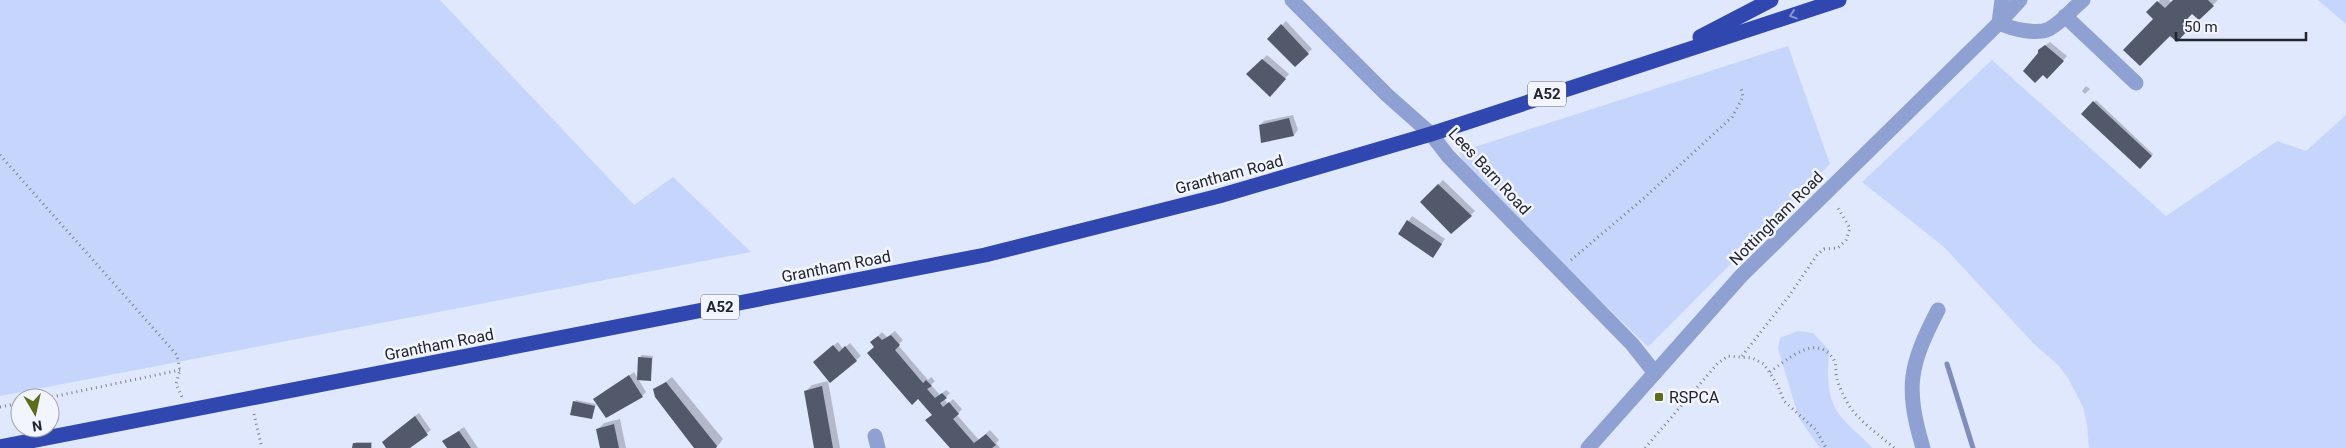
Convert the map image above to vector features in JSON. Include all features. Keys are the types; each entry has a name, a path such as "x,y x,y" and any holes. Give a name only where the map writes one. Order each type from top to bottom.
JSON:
{"highway":[{"name":"Grantham Road","path":"1663,56 1771,0"},
{"name":"Grantham Road","path":"0,447 985,254 1219,196 1432,134 1663,56 1839,0"}],"street":[{"name":"Lees Barn Road","path":"1292,0 1387,95 1432,134 1448,156 1632,344 1655,373"},
{"path":"2002,0 1999,23 2010,28 2032,31 2048,29 2082,0"},
{"name":"Nottingham Road","path":"1588,448 1741,276 1999,23 2020,0"},
{"path":"2065,16 2136,83"},
{"path":"1923,448 1913,416 1911,382 1920,346 1938,310"}],"path":[{"path":"1559,270 1643,199 1732,117 1742,98 1741,88"},
{"path":"0,155 177,355 180,370 176,384 188,410"},
{"path":"1742,356 1789,296 1817,255 1824,249 1838,248 1846,240 1850,228 1834,202"},
{"path":"1770,372 1801,351 1815,347 1822,348 1835,361 1837,380 1849,406 1868,429 1894,448"},
{"path":"1645,448 1718,364 1728,356 1742,356 1764,364 1778,386 1784,401 1816,430 1826,448"},
{"path":"60,395 180,370"},
{"path":"253,413 262,448"}],"shaded area":[{"path":"0,0 440,0 634,205 673,177 751,252 42,388 10,388 10,394 0,396"},
{"path":"2318,0 2346,0 2346,24"},
{"path":"1788,46 1830,164 1648,347 1467,170 1459,152"},
{"path":"1992,60 2166,216 2277,141 2306,151 2346,115 2346,448 2089,448 2083,407 2068,378 2058,365 2034,344 1944,247 1862,182"},
{"path":"1798,331 1813,333 1829,350 1829,386 1833,402 1842,418 1872,448 1820,448 1799,418 1778,349 1780,338"}],"building":[{"path":"2173,0 2208,0 2214,6 2199,20 2192,14 2182,24 2188,30 2177,42 2170,36 2140,66 2123,50 2153,19 2146,12 2157,1 2165,8"},
{"path":"1281,24 1309,54 1295,67 1267,39"},
{"path":"2045,45 2064,61 2047,79 2043,75 2035,83 2023,71 2038,53 2038,50"},
{"path":"1262,59 1286,79 1270,97 1246,74"},
{"path":"2093,101 2152,156 2140,169 2081,114"},
{"path":"1289,118 1294,136 1261,143 1259,125"},
{"path":"1438,184 1472,216 1451,234 1420,202"},
{"path":"1407,220 1442,244 1433,258 1398,234"},
{"path":"891,335 900,345 895,350 923,383 926,380 932,386 927,389 935,398 942,393 947,398 940,403 943,407 949,402 959,414 953,419 974,443 986,434 996,445 992,448 950,448 925,420 932,415 918,399 912,405 867,353 874,347 870,342 878,336 882,340"},
{"path":"833,345 839,352 845,346 857,361 830,383 813,362"},
{"path":"638,357 652,358 651,381 637,380"},
{"path":"629,375 643,397 606,418 593,399"},
{"path":"666,382 717,446 716,448 694,448 655,397 653,389"},
{"path":"822,386 833,448 814,448 804,391"},
{"path":"573,401 595,406 592,419 570,415"},
{"path":"415,416 428,435 410,448 386,448 382,442"},
{"path":"614,424 619,448 600,448 596,429"},
{"path":"459,431 471,448 447,448 442,441"},
{"path":"353,443 371,443 371,448 352,448"}],"waterway":[{"path":"1947,364 1973,448"}],"place":[{"name":"RSPCA","path":"1659,397"}]}
